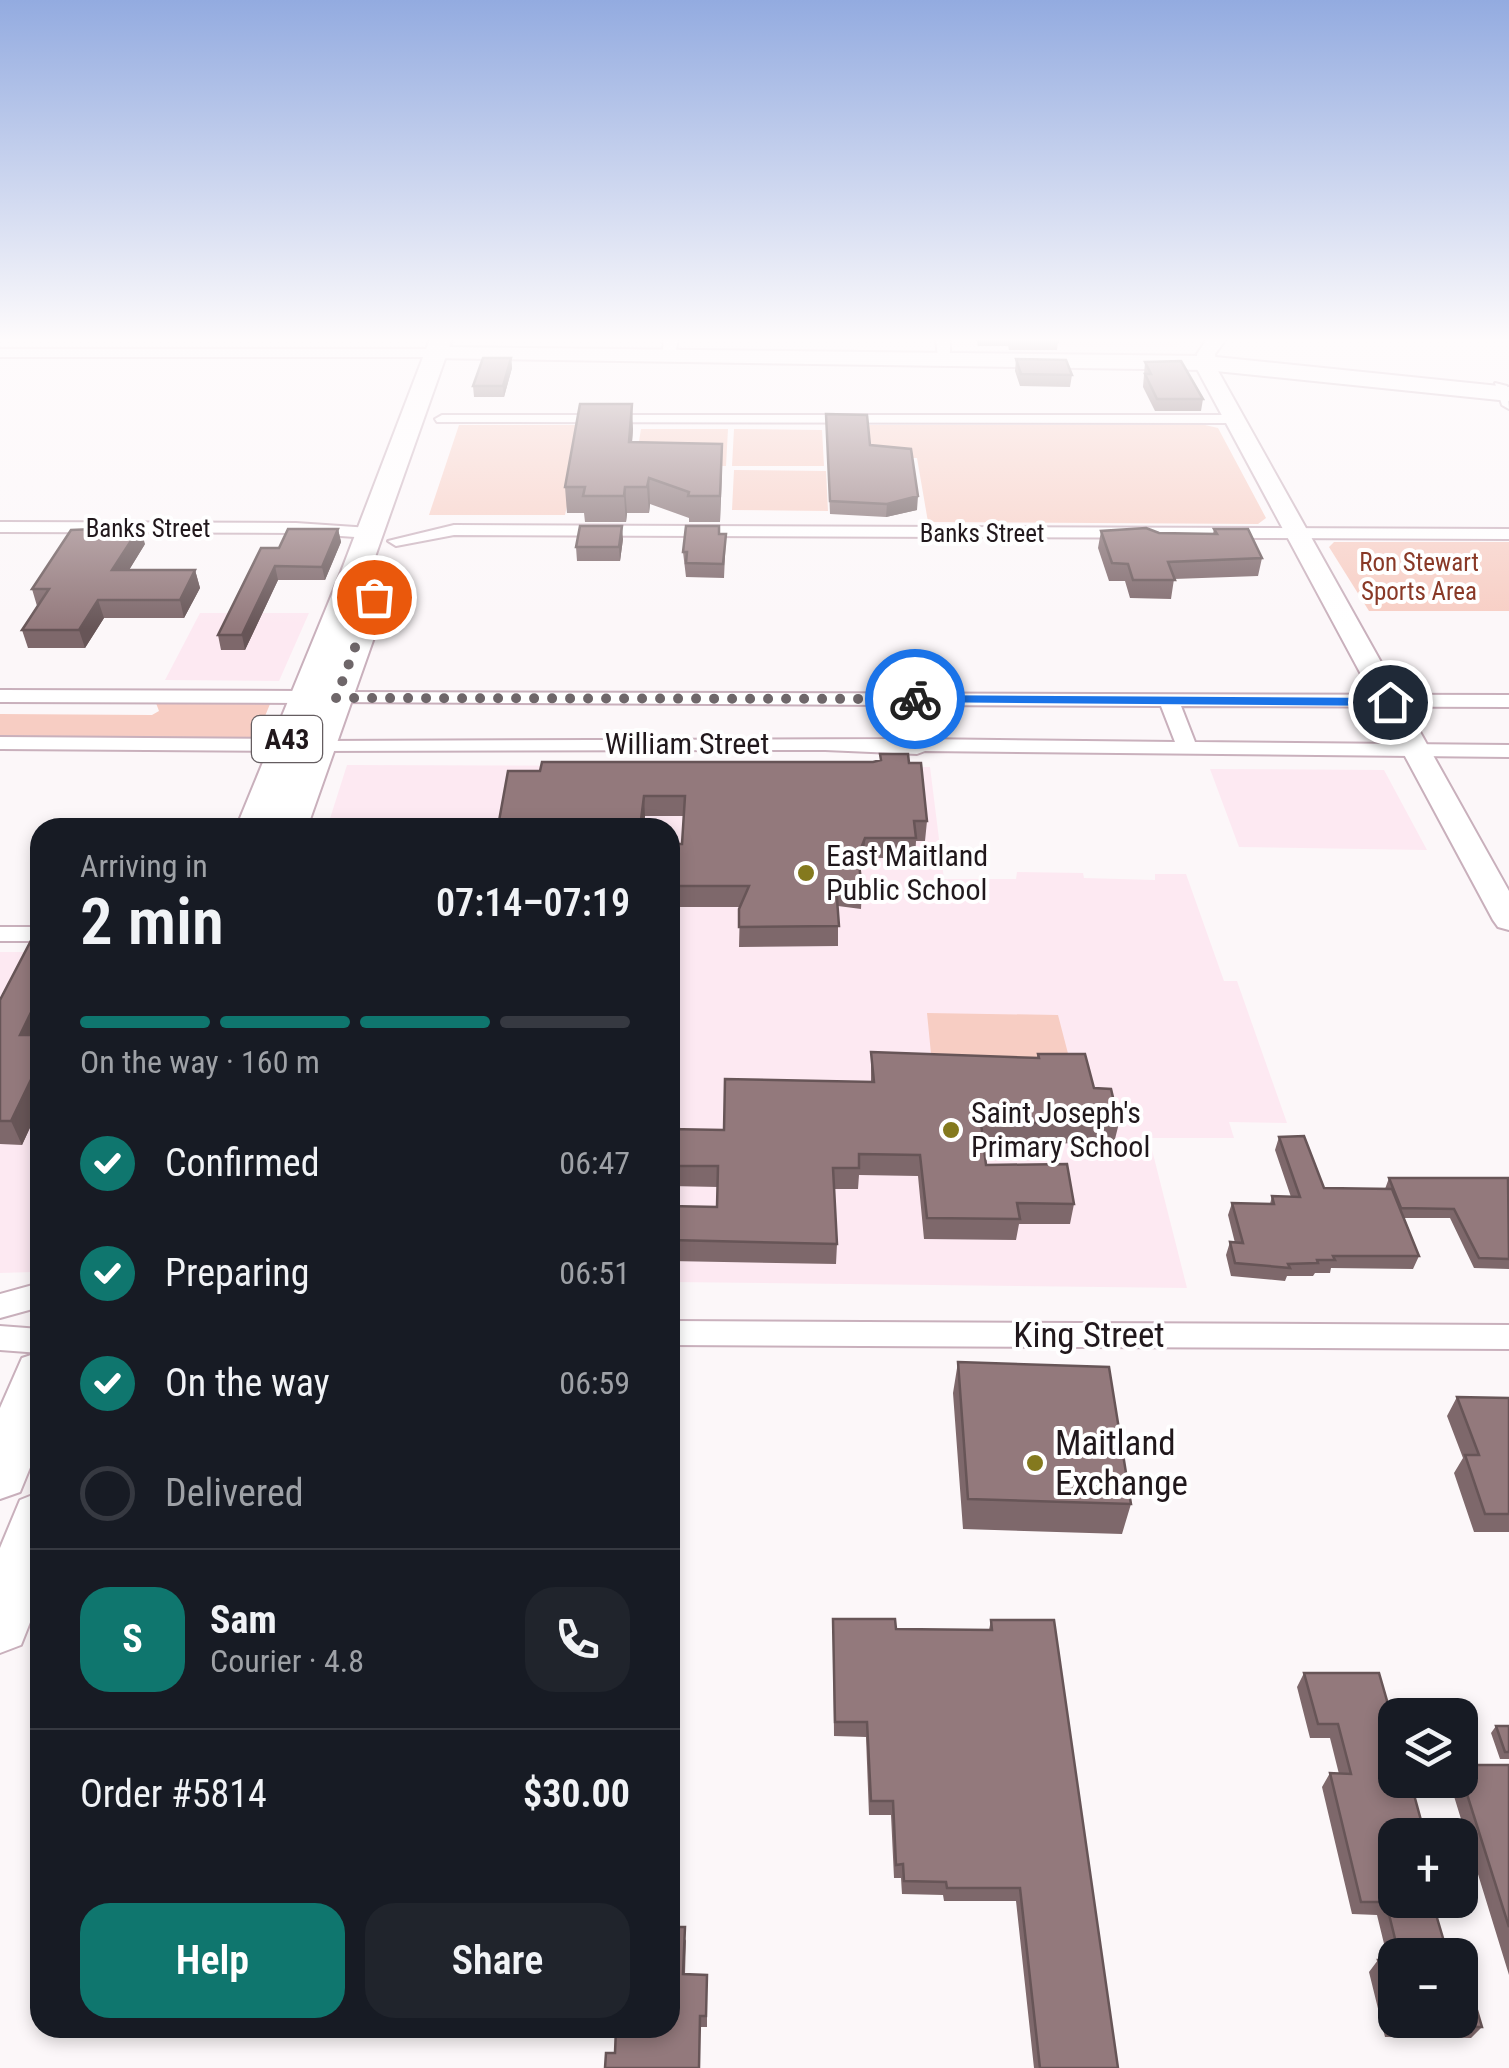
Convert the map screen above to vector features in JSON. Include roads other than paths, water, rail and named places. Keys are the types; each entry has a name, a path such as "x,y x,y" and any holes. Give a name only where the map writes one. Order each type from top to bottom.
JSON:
{"highway":[{"name":"A43","path":"260,818 302,746 421,436"},
{"path":"430,450 436,436"},
{"name":"A43","path":"291,818 302,746"},
{"path":"18,1442 30,1405"},
{"path":"0,1625 30,1545"}],"main road":[{"path":"1243,436 1509,920"}],"street":[{"name":"Banks Street","path":"0,528 390,525 454,530 1509,534"},
{"name":"William Street","path":"0,696 320,697 462,721 917,748 1509,750"},
{"name":"William Street","path":"0,744 302,746 462,721 907,699 1509,702"},
{"path":"907,699 894,710 896,732 917,748"},
{"path":"1169,701 1188,748"},
{"path":"0,934 30,934"},
{"path":"0,1306 30,1298"},
{"name":"King Street","path":"680,1332 1509,1337"},
{"path":"0,1338 30,1340"}],"place":[{"name":"East Maitland Public School","path":"806,873"},
{"name":"Saint Joseph's Primary School","path":"951,1130"},
{"name":"Maitland Exchange","path":"1035,1463"}],"park label":[{"name":"Ron Stewart Sports Area","path":"1419,576"}]}
